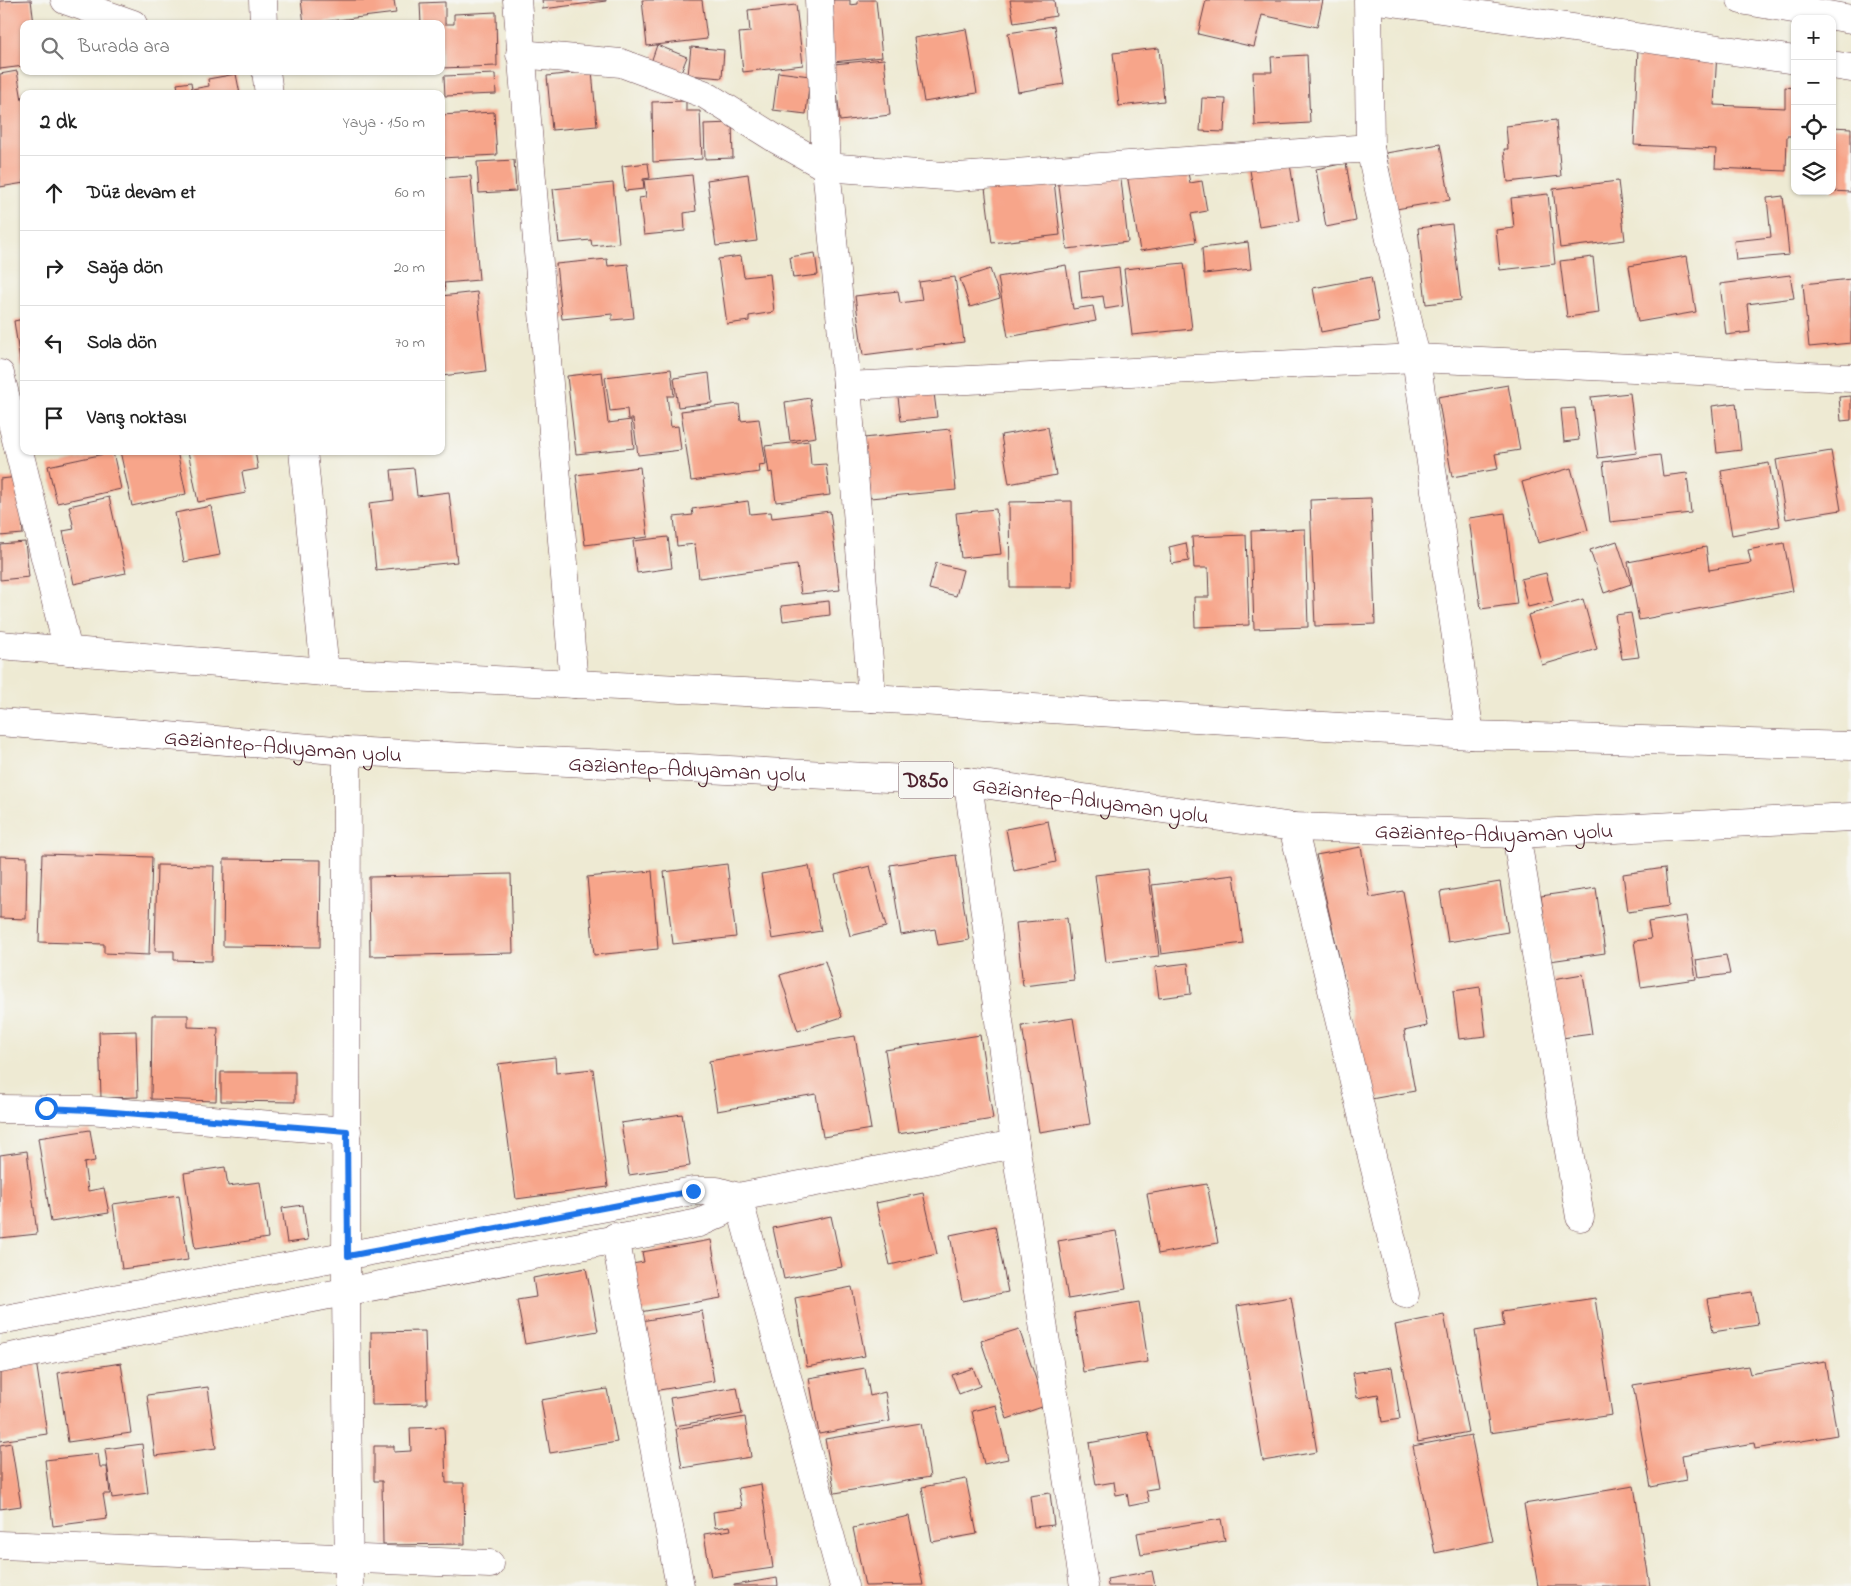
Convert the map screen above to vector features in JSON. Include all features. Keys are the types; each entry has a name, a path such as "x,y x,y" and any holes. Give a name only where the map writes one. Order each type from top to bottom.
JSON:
{"main road":[{"path":"65,0 122,20"},
{"path":"263,0 264,20"},
{"path":"517,0 574,684"},
{"path":"819,0 826,167 848,386 872,698"},
{"path":"1368,0 1370,148 1416,358 1470,736"},
{"path":"1378,0 1791,59"},
{"path":"1741,0 1851,19"},
{"path":"520,54 620,63 704,94 776,140 826,167 957,177 1370,148"},
{"path":"1836,66 1851,68"},
{"path":"266,75 268,90"},
{"path":"848,386 1416,358 1851,378"},
{"path":"0,374 68,651"},
{"path":"303,455 324,672"},
{"path":"0,645 324,672 872,698 1470,736 1851,746"},
{"name":"Gaziantep-Adıyaman yolu","path":"0,722 347,751 968,782 1293,827 1516,834 1851,817"},
{"path":"347,751 348,1256 346,1290 349,1573"},
{"path":"968,782 1015,1144 1084,1586"},
{"path":"1293,827 1405,1294"},
{"path":"1516,834 1580,1217"},
{"path":"0,1109 89,1110 347,1131"},
{"path":"0,1320 693,1191 717,1191 738,1197 1015,1144"},
{"path":"0,1359 699,1222 721,1213 738,1197"},
{"path":"738,1197 844,1586"},
{"path":"615,1237 680,1586"},
{"path":"0,1545 349,1573 490,1564"}],"building":[{"path":"31,0 34,20 20,20 20,66 0,69 0,1"},
{"path":"301,0 394,0 396,13 337,20 304,20"},
{"path":"542,0 606,0 606,1 543,9"},
{"path":"642,0 702,0 707,39 647,46"},
{"path":"826,0 850,0 850,5 858,4 858,0 876,0 882,57 833,62"},
{"path":"1010,0 1054,0 1056,16 1014,23"},
{"path":"1206,0 1323,0 1317,27 1262,15 1254,47 1198,34"},
{"path":"445,2 445,20 421,20 420,3"},
{"path":"796,5 803,65 743,72 739,33 750,32 748,10"},
{"path":"496,12 497,66 445,68 445,24 454,24 454,14"},
{"path":"1054,26 1064,84 1018,92 1008,33"},
{"path":"966,29 977,93 924,102 914,38"},
{"path":"657,45 687,57 679,77 650,65"},
{"path":"691,47 724,50 722,78 688,75"},
{"path":"1159,48 1164,101 1119,106 1113,53"},
{"path":"1638,48 1717,52 1714,105 1785,108 1785,87 1791,88 1791,136 1787,136 1786,171 1715,168 1716,149 1634,145"},
{"path":"1307,55 1310,123 1255,126 1253,72 1272,72 1271,57"},
{"path":"884,59 890,115 840,121 834,64"},
{"path":"17,71 20,90 20,184 0,187 0,74"},
{"path":"592,71 597,126 552,130 547,76"},
{"path":"778,72 810,76 806,114 773,110"},
{"path":"495,74 496,94 445,96 444,76"},
{"path":"236,75 239,90 178,90 177,84 191,82 192,89 209,86 208,79"},
{"path":"1202,98 1226,99 1224,132 1200,131"},
{"path":"686,101 686,111 700,111 702,159 653,162 652,102"},
{"path":"494,112 497,155 445,158 445,115"},
{"path":"1556,120 1561,176 1508,182 1504,149 1508,149 1506,126"},
{"path":"732,123 733,158 705,159 704,124"},
{"path":"1836,127 1851,128 1851,192 1836,191"},
{"path":"1440,144 1450,200 1396,209 1386,153"},
{"path":"514,160 516,191 479,193 477,162"},
{"path":"648,163 650,178 643,179 644,189 625,191 622,166"},
{"path":"1186,163 1190,183 1202,181 1207,211 1191,214 1196,242 1140,251 1127,174"},
{"path":"1346,163 1356,221 1326,227 1316,169"},
{"path":"1290,164 1299,221 1259,227 1250,170"},
{"path":"1120,170 1128,242 1067,249 1058,178"},
{"path":"1053,172 1060,235 992,243 984,180"},
{"path":"748,174 757,241 716,246 707,180"},
{"path":"692,175 696,211 684,213 685,231 644,235 639,198 646,197 644,180"},
{"path":"471,176 479,280 445,283 445,178"},
{"path":"1618,181 1625,240 1560,248 1553,189"},
{"path":"613,183 619,243 592,246 591,240 559,243 553,189"},
{"path":"1548,194 1555,264 1500,270 1496,230 1514,228 1511,198"},
{"path":"1783,196 1789,255 1736,260 1734,241 1771,237 1767,198"},
{"path":"1452,224 1461,300 1426,304 1418,228"},
{"path":"1248,242 1251,269 1204,274 1202,248"},
{"path":"815,253 818,275 793,278 790,257"},
{"path":"741,256 744,277 770,274 774,312 749,316 749,321 727,324 718,259"},
{"path":"1687,256 1696,312 1638,322 1629,266"},
{"path":"1593,257 1599,313 1567,317 1560,261"},
{"path":"607,259 608,266 628,264 634,318 612,320 612,314 562,319 556,264"},
{"path":"1184,263 1192,329 1132,335 1124,269"},
{"path":"1066,265 1073,309 1093,306 1096,321 1008,337 998,277"},
{"path":"1119,267 1123,306 1105,309 1103,296 1082,299 1079,272"},
{"path":"990,269 1000,298 970,307 960,279"},
{"path":"1790,275 1794,298 1747,304 1750,332 1726,335 1720,284"},
{"path":"955,277 964,342 863,355 855,296 898,291 900,303 922,300 919,282"},
{"path":"1371,277 1379,321 1321,332 1313,288"},
{"path":"1851,279 1851,343 1809,347 1803,284"},
{"path":"477,292 486,371 445,376 445,296"},
{"path":"20,320 20,360 14,321"},
{"path":"671,369 674,396 667,396 671,427 678,426 681,450 638,455 633,419 628,419 627,409 610,411 605,377"},
{"path":"602,372 608,423 631,420 634,448 576,454 567,376"},
{"path":"709,373 712,403 678,407 674,378"},
{"path":"933,385 937,417 901,421 897,389"},
{"path":"1508,385 1520,450 1495,454 1498,469 1452,477 1438,397"},
{"path":"1630,393 1637,453 1598,458 1591,397"},
{"path":"1851,396 1851,420 1841,421 1839,397"},
{"path":"810,398 816,437 790,441 785,402"},
{"path":"1736,403 1741,450 1717,453 1712,406"},
{"path":"739,404 741,421 759,419 766,464 759,465 760,472 691,481 681,411"},
{"path":"1575,408 1579,440 1564,442 1561,409"},
{"path":"1048,427 1056,475 1009,484 1001,435"},
{"path":"950,429 956,490 870,498 864,438"},
{"path":"809,441 811,465 826,464 830,495 776,502 772,472 769,473 765,446"},
{"path":"1831,451 1841,510 1786,519 1776,460"},
{"path":"99,455 114,455 121,489 57,503 48,466"},
{"path":"121,455 178,455 186,494 132,506"},
{"path":"189,455 256,455 258,469 242,472 246,493 198,502"},
{"path":"1660,455 1663,476 1687,473 1691,513 1610,522 1603,462"},
{"path":"1769,463 1780,526 1732,535 1721,471"},
{"path":"640,467 648,537 585,545 576,475"},
{"path":"414,468 417,496 449,492 457,562 376,570 369,503 394,500 391,470"},
{"path":"1571,468 1588,530 1538,543 1522,482"},
{"path":"19,477 23,534 0,536 0,479"},
{"path":"109,497 126,573 74,584 63,531 74,529 69,506"},
{"path":"1371,498 1375,624 1315,626 1310,500"},
{"path":"748,501 750,514 771,512 772,518 830,511 840,590 801,594 797,565 699,578 695,544 677,546 674,517 693,515 692,509"},
{"path":"1072,501 1073,587 1010,587 1009,502"},
{"path":"211,506 220,555 184,562 175,513"},
{"path":"996,509 1001,554 961,558 956,513"},
{"path":"1505,513 1517,604 1481,609 1469,518"},
{"path":"1305,529 1308,627 1254,629 1251,531"},
{"path":"1246,535 1249,625 1195,627 1194,597 1209,597 1208,568 1194,568 1192,537"},
{"path":"668,537 672,568 637,573 633,541"},
{"path":"1617,541 1631,584 1604,593 1590,550"},
{"path":"25,542 29,577 0,580 0,544"},
{"path":"1186,543 1189,561 1172,564 1169,547"},
{"path":"1784,543 1793,591 1639,620 1628,562 1706,547 1709,570 1751,563 1748,550"},
{"path":"936,563 963,570 956,596 929,589"},
{"path":"1546,573 1553,601 1528,607 1521,579"},
{"path":"1583,599 1597,649 1542,665 1528,615"},
{"path":"829,601 830,615 783,621 781,606"},
{"path":"1631,613 1639,657 1622,659 1615,615"},
{"path":"1048,821 1056,862 1014,871 1006,829"},
{"path":"1361,847 1370,897 1403,891 1427,1026 1404,1031 1415,1091 1371,1099 1316,855"},
{"path":"42,854 152,857 149,955 104,953 104,944 39,942"},
{"path":"956,855 969,940 938,945 935,929 901,935 890,865"},
{"path":"0,856 27,857 26,919 0,918"},
{"path":"224,859 321,860 320,947 223,946"},
{"path":"727,864 736,937 673,944 664,872"},
{"path":"157,865 214,866 212,961 174,960 174,951 155,951"},
{"path":"809,866 821,931 772,939 761,874"},
{"path":"870,866 886,927 850,936 835,875"},
{"path":"1665,868 1669,906 1628,912 1623,874"},
{"path":"1148,869 1159,956 1106,962 1095,875"},
{"path":"652,871 658,949 594,955 587,877"},
{"path":"511,874 513,953 370,956 369,877"},
{"path":"1234,875 1243,943 1161,954 1152,885"},
{"path":"1500,882 1508,932 1448,942 1440,892"},
{"path":"1596,888 1605,953 1550,961 1541,896"},
{"path":"1686,916 1696,979 1641,987 1634,941 1651,939 1648,922"},
{"path":"1067,918 1074,980 1023,986 1016,923"},
{"path":"1726,955 1730,974 1699,978 1696,960"},
{"path":"825,961 842,1017 798,1031 780,975"},
{"path":"1188,963 1191,994 1159,998 1155,967"},
{"path":"1583,974 1592,1034 1562,1038 1553,979"},
{"path":"1480,987 1486,1036 1459,1039 1453,991"},
{"path":"152,1015 188,1015 188,1027 218,1028 216,1101 151,1099"},
{"path":"1073,1018 1090,1124 1039,1132 1022,1026"},
{"path":"136,1031 138,1097 101,1098 99,1032"},
{"path":"980,1035 993,1119 898,1134 885,1050"},
{"path":"855,1036 871,1129 823,1137 816,1094 717,1111 709,1061"},
{"path":"555,1057 556,1073 593,1069 608,1187 516,1199 498,1064"},
{"path":"221,1072 295,1072 295,1102 221,1101"},
{"path":"682,1114 690,1166 629,1175 621,1123"},
{"path":"90,1130 95,1161 84,1163 88,1191 104,1188 109,1213 51,1222 38,1138"},
{"path":"27,1151 37,1234 0,1238 0,1155"},
{"path":"225,1167 228,1186 260,1182 268,1238 195,1249 184,1173"},
{"path":"1207,1184 1218,1243 1158,1254 1147,1194"},
{"path":"923,1193 937,1254 890,1265 876,1203"},
{"path":"179,1195 188,1260 122,1269 113,1204"},
{"path":"303,1205 308,1240 287,1243 282,1208"},
{"path":"831,1216 842,1267 784,1279 773,1228"},
{"path":"995,1226 1008,1292 962,1301 950,1235"},
{"path":"1116,1231 1126,1289 1068,1299 1058,1241"},
{"path":"711,1240 721,1298 640,1312 632,1264 644,1262 642,1252"},
{"path":"586,1268 598,1331 525,1344 517,1300 536,1297 533,1278"},
{"path":"852,1287 865,1356 807,1367 795,1298"},
{"path":"1752,1292 1758,1325 1713,1332 1707,1299"},
{"path":"1291,1297 1317,1452 1263,1461 1237,1306"},
{"path":"1595,1298 1612,1415 1490,1433 1475,1331 1504,1326 1502,1312"},
{"path":"1139,1302 1148,1362 1083,1372 1074,1313"},
{"path":"702,1311 714,1381 653,1391 641,1321"},
{"path":"1444,1315 1468,1432 1418,1442 1395,1325"},
{"path":"1019,1329 1045,1406 1007,1419 981,1341"},
{"path":"425,1331 427,1404 372,1405 371,1332"},
{"path":"36,1361 47,1434 0,1441 0,1367"},
{"path":"1825,1361 1837,1435 1755,1449 1754,1443 1682,1455 1686,1480 1651,1487 1633,1385 1748,1366 1750,1374"},
{"path":"121,1363 131,1433 68,1442 58,1373"},
{"path":"1392,1367 1400,1419 1382,1422 1378,1394 1357,1398 1353,1373"},
{"path":"865,1368 870,1396 885,1392 890,1421 819,1434 809,1378"},
{"path":"973,1368 980,1386 959,1394 952,1375"},
{"path":"208,1387 216,1448 155,1456 147,1395"},
{"path":"737,1387 742,1414 675,1426 670,1398"},
{"path":"607,1389 617,1442 550,1453 541,1400"},
{"path":"996,1405 1008,1459 984,1464 972,1411"},
{"path":"745,1417 751,1457 682,1468 676,1429"},
{"path":"921,1423 930,1477 835,1493 825,1439"},
{"path":"444,1427 446,1483 464,1483 465,1544 383,1545 382,1481 374,1481 374,1446 394,1446 394,1452 411,1451 410,1428"},
{"path":"1148,1432 1158,1488 1146,1490 1149,1502 1129,1506 1127,1493 1116,1495 1114,1482 1096,1485 1089,1443"},
{"path":"1471,1435 1493,1541 1435,1553 1413,1446"},
{"path":"11,1443 21,1506 0,1509 0,1445"},
{"path":"142,1444 148,1493 112,1498 105,1449"},
{"path":"98,1454 100,1467 107,1467 110,1494 103,1494 107,1519 53,1526 45,1460"},
{"path":"966,1479 977,1534 932,1542 922,1487"},
{"path":"761,1484 773,1568 711,1577 704,1534 731,1530 730,1526 715,1528 713,1512 742,1508 738,1488"},
{"path":"1634,1486 1650,1586 1538,1586 1524,1504"},
{"path":"1050,1493 1054,1525 1034,1527 1030,1496"},
{"path":"909,1516 923,1585 865,1586 853,1528"},
{"path":"1221,1519 1225,1541 1141,1555 1137,1533"},
{"path":"1152,1571 1155,1586 1108,1586 1107,1579"},
{"path":"777,1578 778,1586 734,1586 734,1585"}],"route":[{"path":"46,1108 347,1131 348,1256 693,1191"}]}
